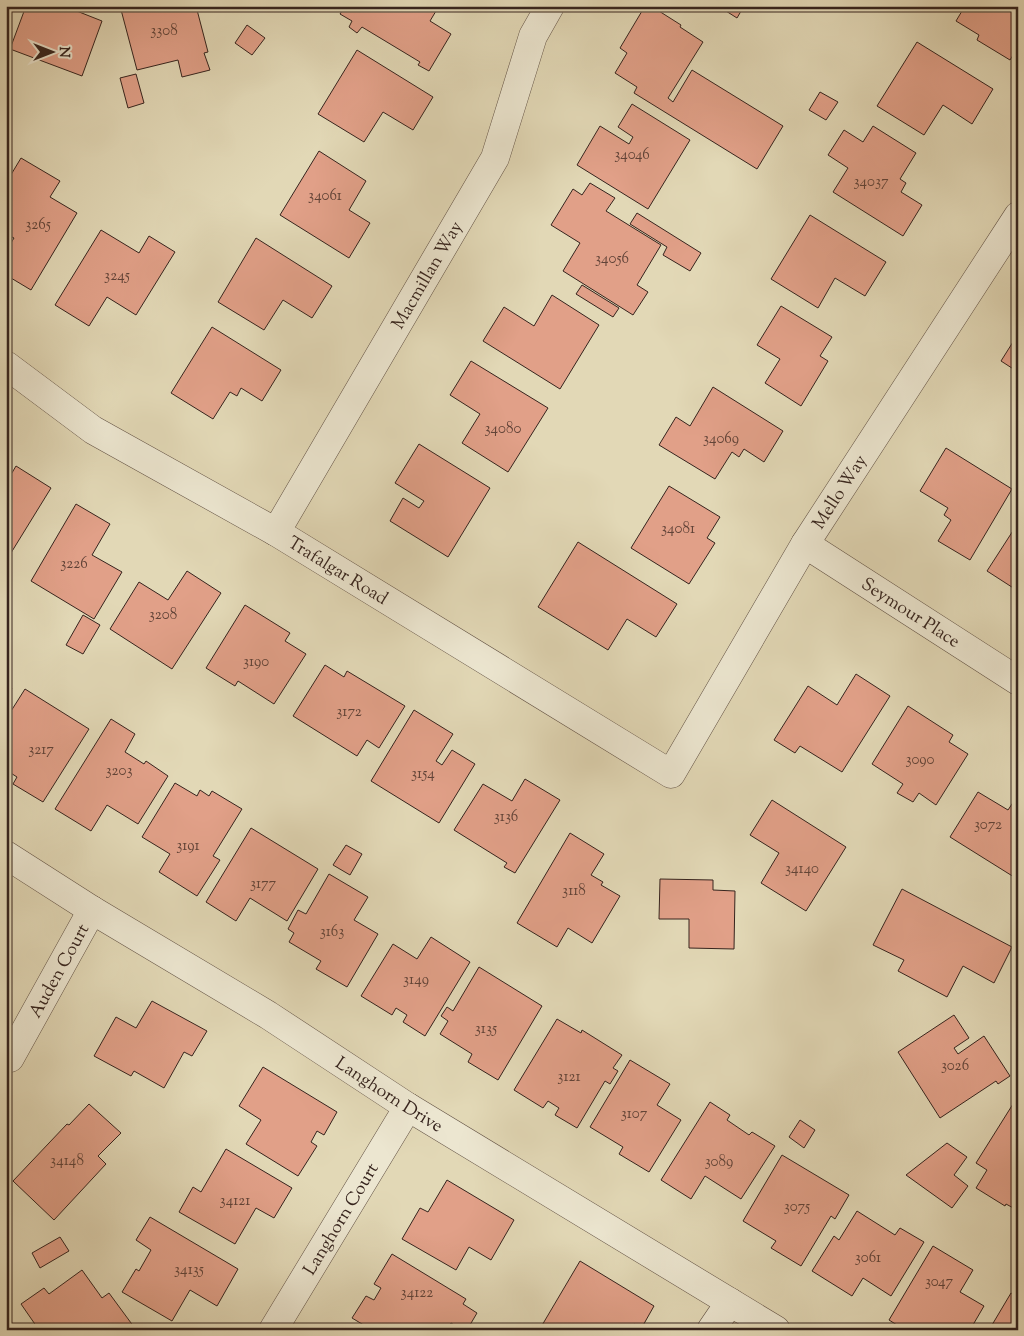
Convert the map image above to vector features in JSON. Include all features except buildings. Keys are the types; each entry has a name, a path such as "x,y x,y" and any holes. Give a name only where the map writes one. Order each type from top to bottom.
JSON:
{"street":[{"name":"Macmillan Way","path":"276,532 495,158 533,36 550,6"},
{"name":"Mello Way","path":"671,774 805,544 1018,216"},
{"name":"Trafalgar Road","path":"6,365 93,430 276,532 671,774"},
{"name":"Seymour Place","path":"805,544 1018,681"},
{"name":"Langhorn Drive","path":"6,855 92,910 268,1015 408,1107 776,1330"},
{"name":"Auden Court","path":"10,1058 92,910"},
{"name":"Langhorn Court","path":"272,1330 408,1107"},
{"path":"712,1330 730,1302"}]}
